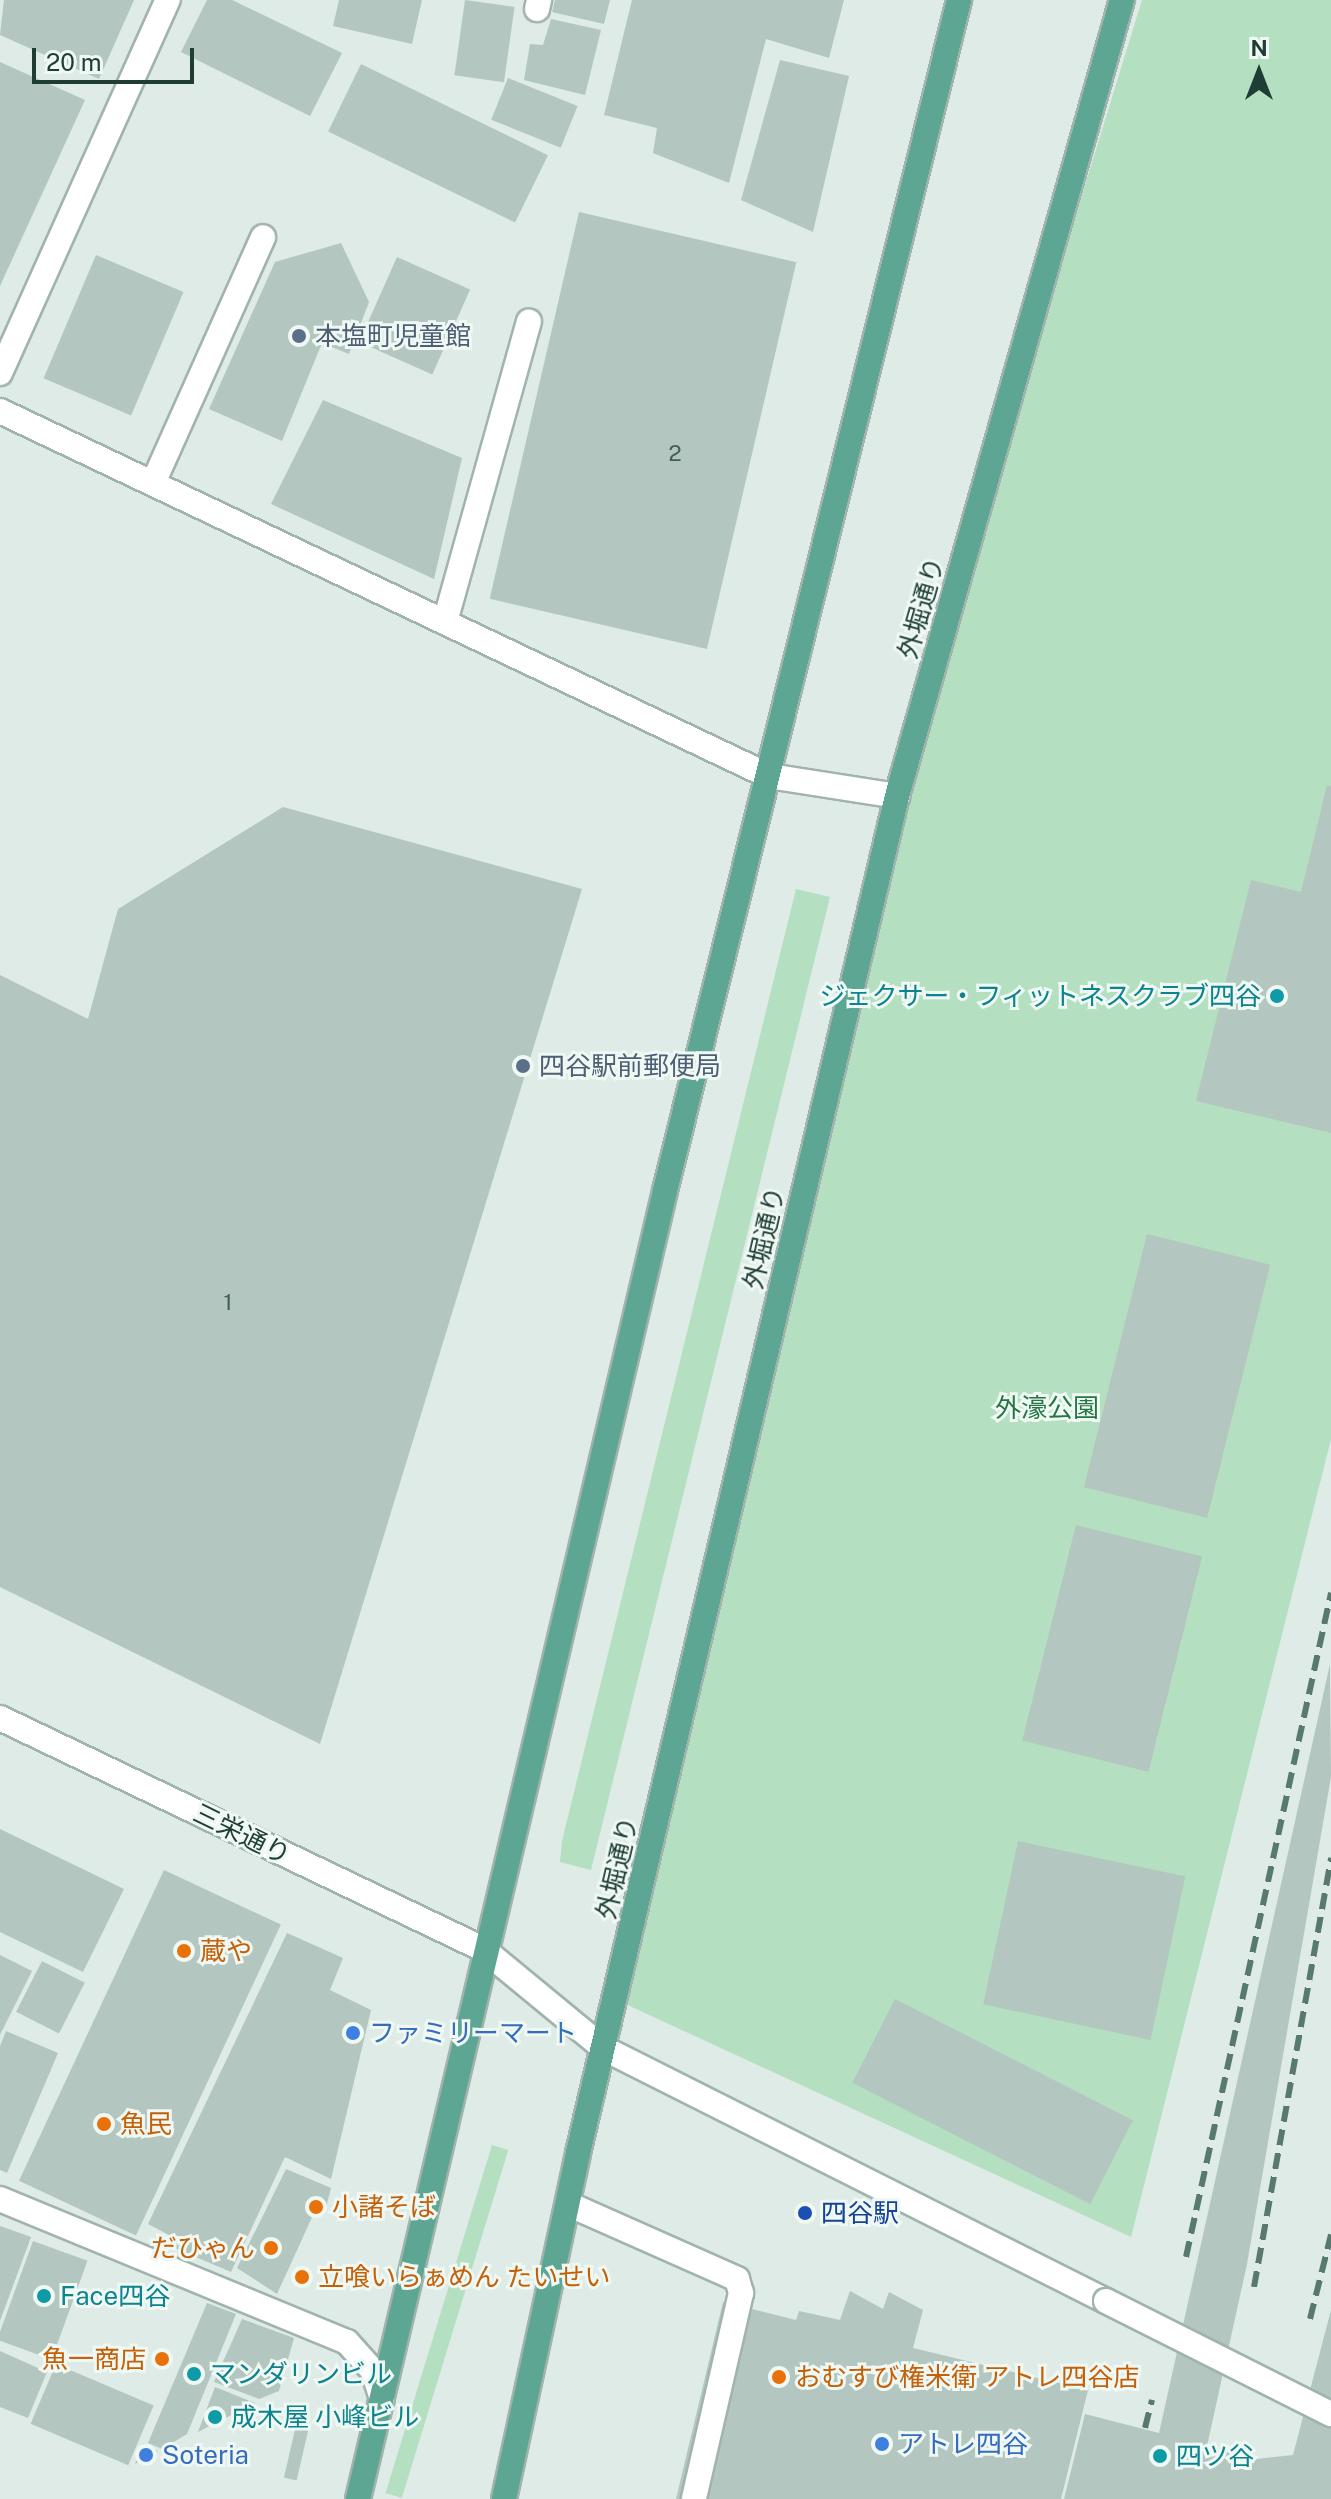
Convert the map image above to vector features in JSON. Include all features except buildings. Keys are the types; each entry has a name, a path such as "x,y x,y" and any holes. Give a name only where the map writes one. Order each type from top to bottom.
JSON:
{"main road":[{"path":"358,2499 483,1949 959,0"},
{"name":"外堀通り","path":"504,2499 603,2048 897,796 1122,0"}],"street":[{"path":"0,373 168,0"},
{"path":"154,481 263,237"},
{"path":"445,622 529,322"},
{"path":"0,411 154,481 769,776 897,796"},
{"name":"三栄通り","path":"0,1718 483,1949 603,2048 1331,2414"},
{"path":"0,2199 347,2342 373,2371 382,2399"},
{"path":"568,2204 737,2279 741,2293 694,2499"}],"green space":[{"name":"外濠公園","path":"1142,0 1331,0 1331,1439 1131,2237 621,2002 897,796"},
{"path":"796,889 830,897 591,1870 560,1862 562,1841"},
{"path":"492,2145 508,2150 402,2498 386,2493"}],"railway":[{"path":"1186,2257 1331,1593"},
{"path":"1254,2287 1331,1858"},
{"path":"1310,2319 1331,2235"},
{"path":"1145,2428 1152,2400"}],"place":[{"name":"本塩町児童館","path":"299,336"},
{"name":"ジェクサー・フィットネスクラブ四谷","path":"1277,996"},
{"name":"四谷駅前郵便局","path":"523,1066"},
{"name":"蔵や","path":"184,1951"},
{"name":"ファミリーマート","path":"353,2033"},
{"name":"魚民","path":"104,2124"},
{"name":"小諸そば","path":"316,2207"},
{"name":"四谷駅","path":"805,2213"},
{"name":"だひゃん","path":"271,2248"},
{"name":"立喰いらぁめん たいせい","path":"302,2277"},
{"name":"Face四谷","path":"44,2296"},
{"name":"魚一商店","path":"162,2359"},
{"name":"マンダリンビル","path":"194,2374"},
{"name":"おむすび権米衛 アトレ四谷店","path":"779,2377"},
{"name":"成木屋 小峰ビル","path":"215,2417"},
{"name":"アトレ四谷","path":"882,2444"},
{"name":"Soteria","path":"146,2455"},
{"name":"四ツ谷","path":"1160,2456"}]}
